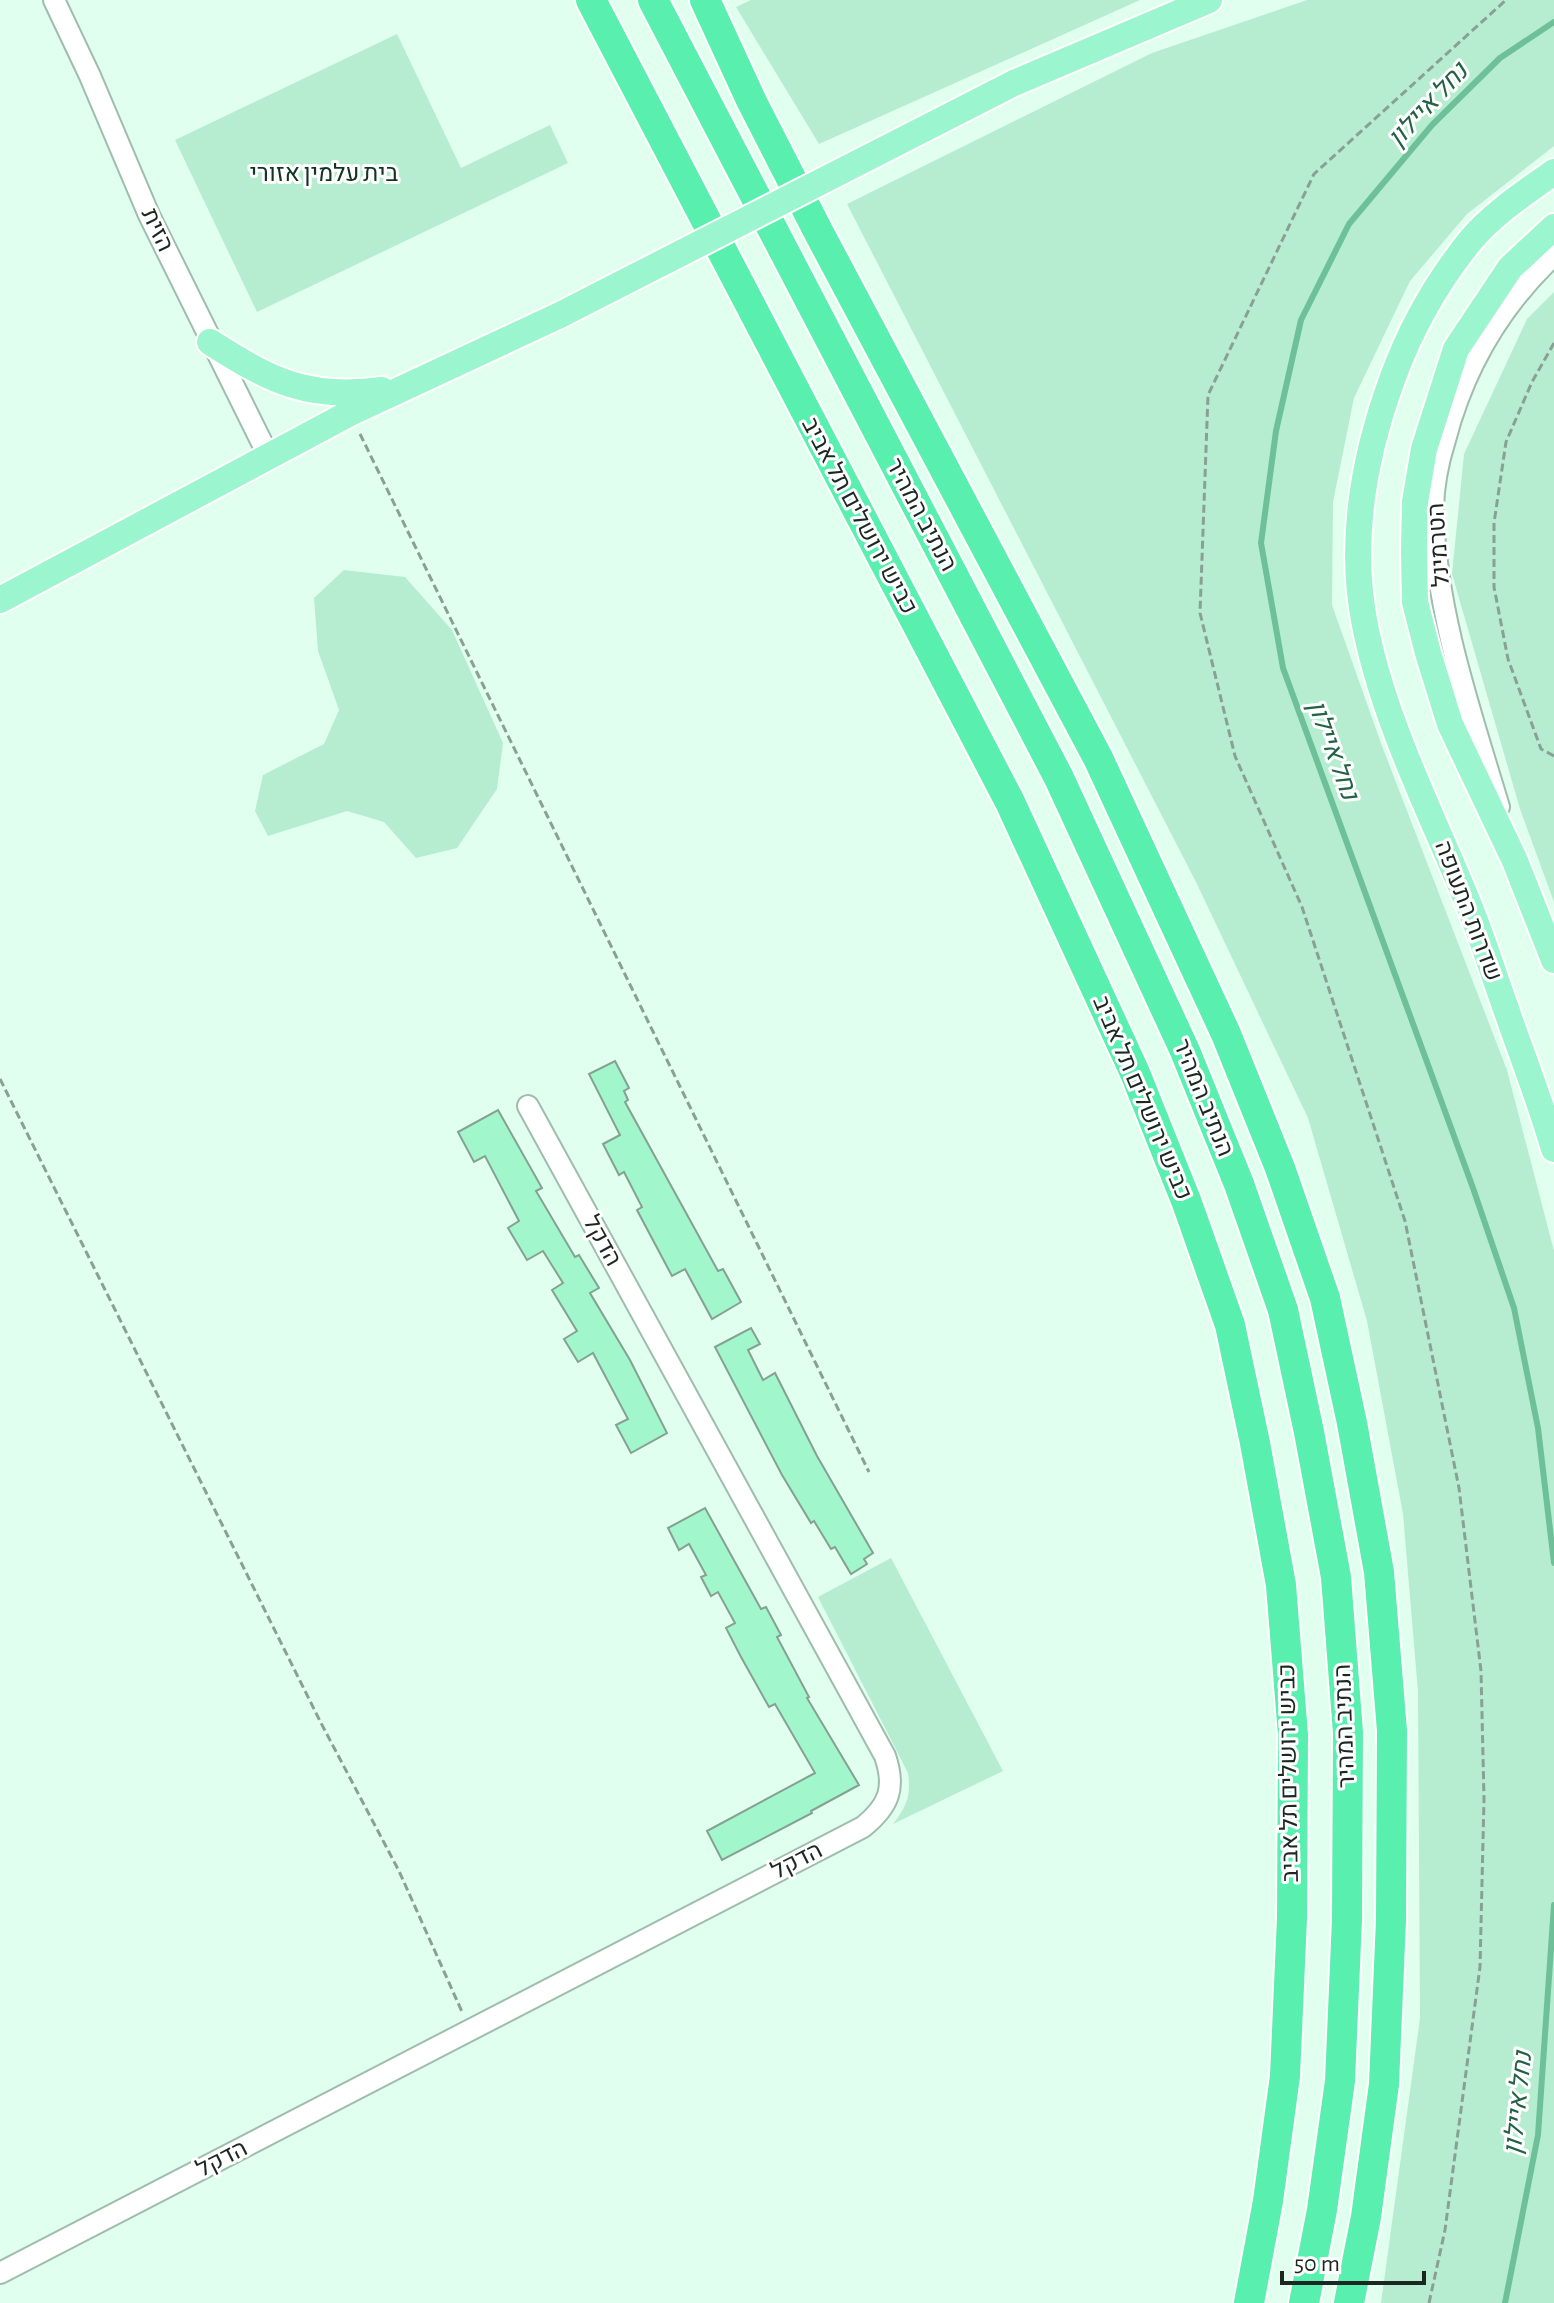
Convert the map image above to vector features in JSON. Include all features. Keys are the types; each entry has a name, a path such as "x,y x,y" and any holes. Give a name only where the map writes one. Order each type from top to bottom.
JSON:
{"highway":[{"name":"כביש ירושלים תל אביב","path":"591,0 1010,802 1135,1073 1187,1203 1230,1325 1281,1585 1293,1735 1292,1918 1285,2076 1268,2201 1249,2303"},
{"name":"הנתיב המהיר","path":"653,0 1059,778 1185,1051 1239,1184 1283,1310 1336,1577 1348,1733 1347,1919 1340,2081 1322,2210 1304,2303"},
{"path":"705,0 751,100 818,231 1098,758 1226,1034 1280,1168 1325,1298 1379,1572 1392,1731 1391,1920 1384,2084 1366,2217 1349,2303"}],"main road":[{"path":"0,600 350,413 560,315 1014,83 1209,0"},
{"name":"שדרות התעופה","path":"1554,172 1472,239 1409,334 1371,449 1361,503 1359,561 1364,619 1377,675 1398,736 1468,902 1554,1149"},
{"path":"1554,227 1510,268 1456,349 1424,449 1415,502 1415,602 1428,653 1450,724 1515,861 1554,960"},
{"path":"210,342 272,379 298,388 351,394 409,386"}],"street":[{"name":"הזית","path":"54,0 149,215 269,457"},
{"name":"הטרמינל","path":"1515,861 1455,657 1436,559 1433,508 1439,459 1455,401 1475,356 1527,280 1554,255"},
{"name":"הדקל","path":"0,2273 863,1827 879,1814 887,1801 891,1787 885,1756 528,1106"}],"path":[{"path":"1429,2303 1445,2230 1480,1967 1484,1799 1481,1671 1459,1488 1405,1221 1302,907 1235,756 1200,613 1208,395 1314,174 1506,0"},
{"path":"1554,343 1532,382 1506,442 1494,523 1494,587 1508,659 1541,749 1554,756"},
{"path":"350,413 869,1472"},
{"path":"0,1079 321,1723 399,1871 471,2030"}],"green space":[{"path":"751,0 1140,0 819,144 736,7"},
{"path":"1307,0 1554,0 1554,146 1467,214 1410,281 1354,398 1333,502 1332,605 1382,746 1507,1070 1554,1251 1554,2303 1381,2303 1420,2018 1418,1692 1403,1514 1367,1321 1308,1118 1196,882 847,204 1152,53"},
{"name":"בית עלמין אזורי","path":"397,34 461,168 550,125 568,163 257,312 175,140"},
{"path":"1554,292 1554,902 1520,809 1452,574 1464,454 1527,319"},
{"path":"344,570 405,577 452,630 503,743 497,789 457,848 416,858 384,822 347,811 268,836 255,811 263,775 324,744 339,710 318,651 314,598"},
{"path":"891,1558 1003,1771 893,1824 907,1800 908,1773 818,1597"}],"building":[{"path":"615,1061 629,1088 624,1091 628,1100 625,1102 718,1271 723,1269 741,1302 712,1319 685,1269 672,1276 637,1210 642,1207 624,1172 619,1175 603,1144 620,1135 589,1074"},
{"path":"498,1110 542,1188 536,1191 575,1257 579,1255 599,1288 590,1293 630,1360 667,1433 631,1453 616,1425 628,1419 593,1353 578,1362 564,1339 577,1331 552,1290 563,1283 543,1251 527,1260 508,1228 519,1221 485,1156 474,1162 458,1132"},
{"path":"751,1328 760,1344 748,1350 763,1380 775,1373 817,1456 873,1553 864,1559 867,1564 851,1574 835,1547 831,1549 814,1521 811,1523 782,1475 715,1347"},
{"path":"705,1508 761,1609 766,1607 807,1698 859,1785 722,1860 707,1831 815,1773 775,1704 769,1707 741,1657 726,1628 735,1623 718,1592 711,1596 701,1577 706,1575 689,1544 679,1550 668,1528"}],"waterway":[{"name":"נחל איילון","path":"1554,22 1500,58 1432,125 1349,224 1301,320 1276,431 1261,543 1283,668 1514,1308 1538,1428 1554,1563"},
{"name":"נחל איילון","path":"1505,2303 1538,2135 1554,1905"}]}
